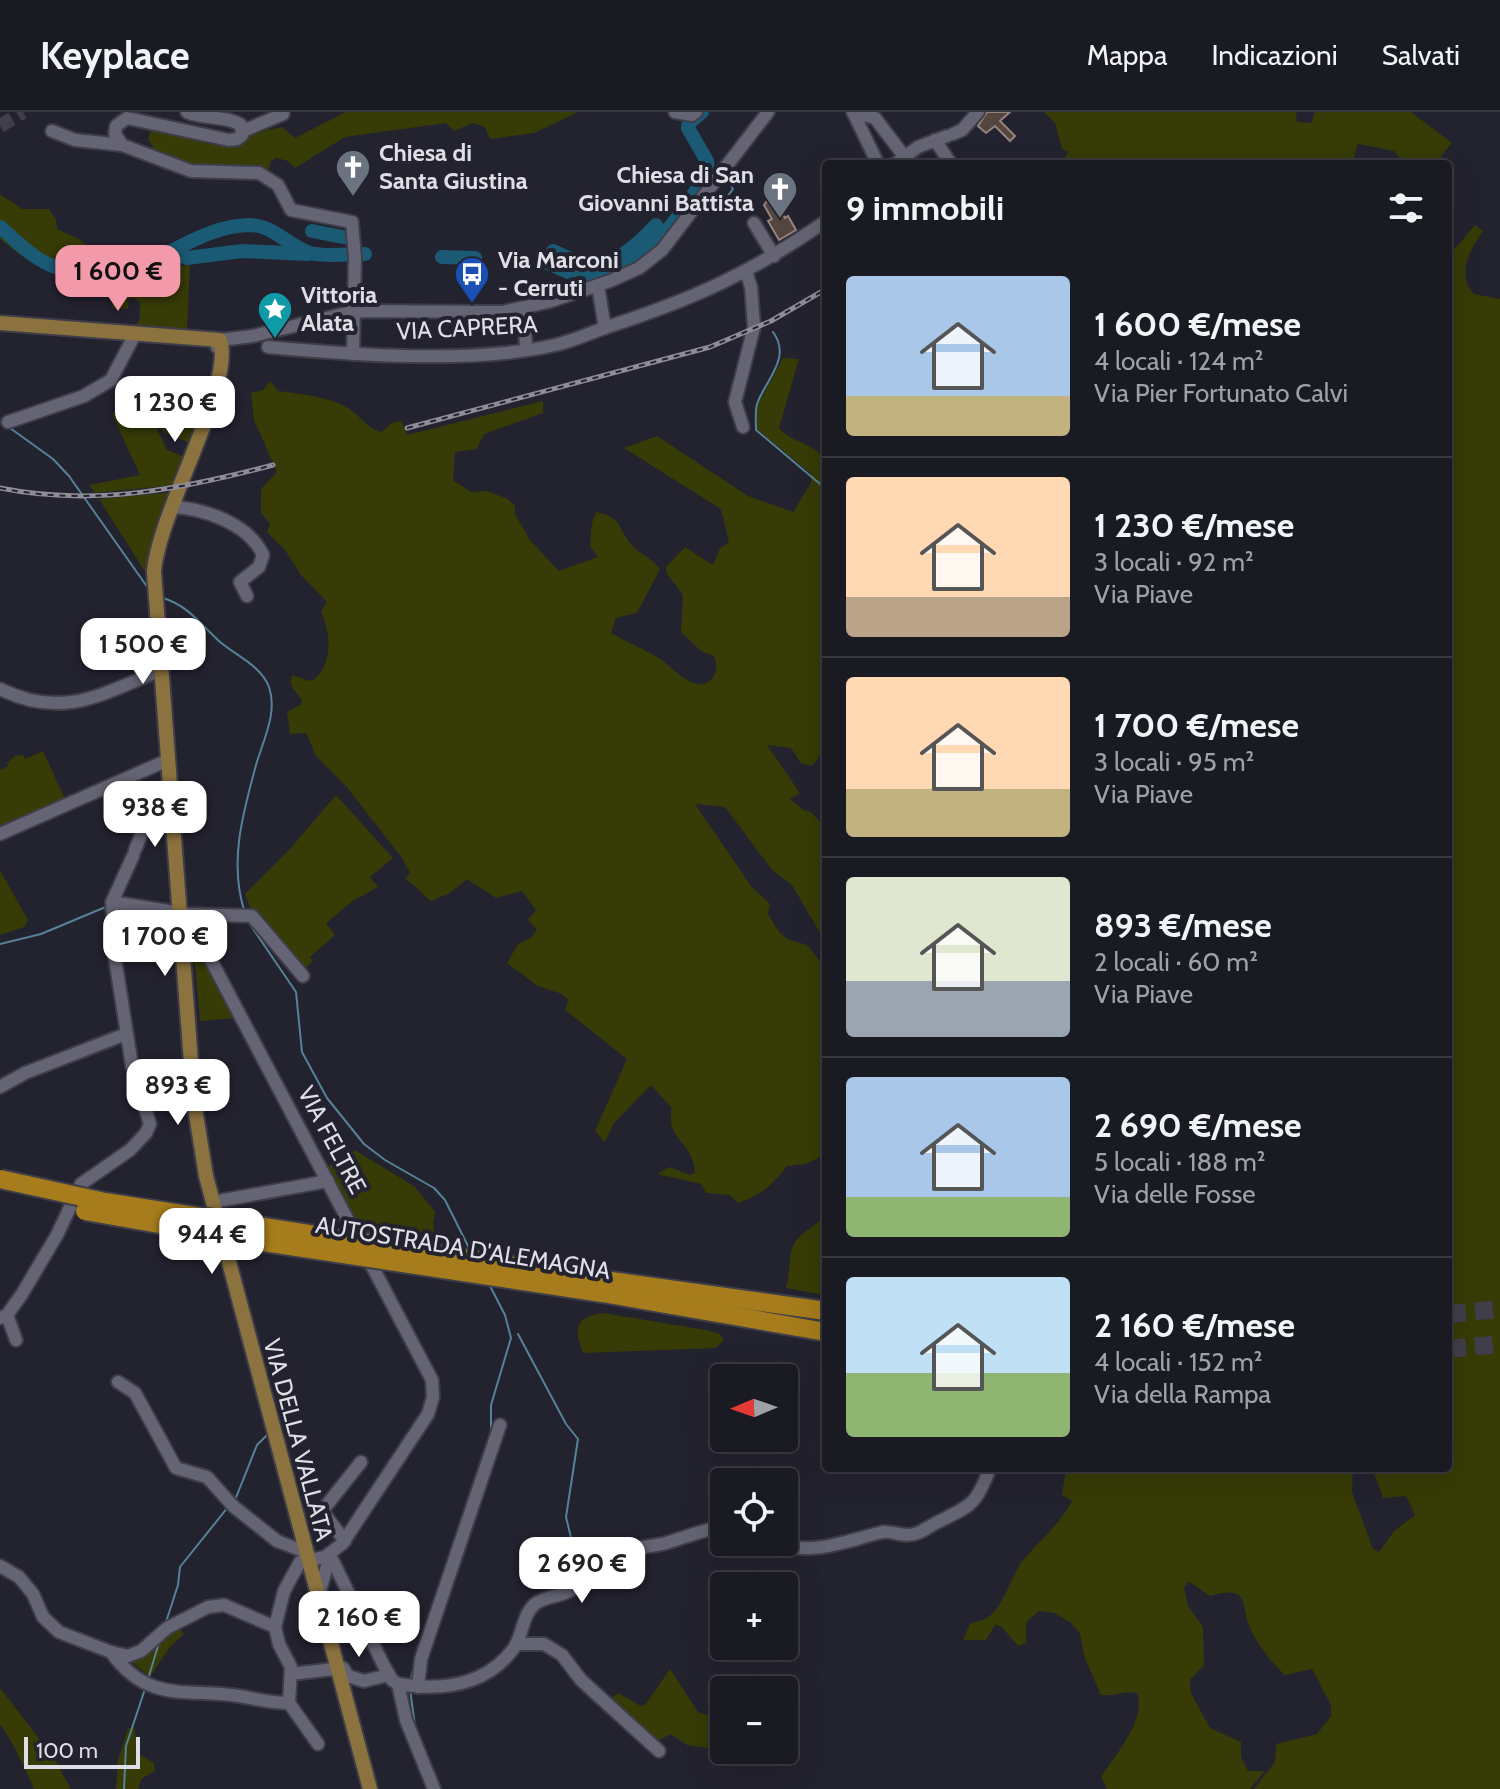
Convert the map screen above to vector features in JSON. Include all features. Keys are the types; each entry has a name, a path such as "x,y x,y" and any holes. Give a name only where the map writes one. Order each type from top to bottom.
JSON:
{"highway":[{"name":"AUTOSTRADA D'ALEMAGNA","path":"0,1179 105,1202 603,1287 822,1331"},
{"name":"AUTOSTRADA D'ALEMAGNA","path":"0,1192 102,1215 249,1240 603,1287 822,1311"}],"main road":[{"path":"0,323 220,340"},
{"path":"201,339 212,346 218,362"},
{"name":"VIA DELLA VALLATA","path":"220,340 213,395 157,545 154,583 200,1147 370,1789"}],"street":[{"path":"187,112 202,118 235,121 243,131"},
{"path":"675,112 692,115 696,112"},
{"path":"220,340 246,337 355,311 487,313 524,308 598,286 631,272 656,255 768,112"},
{"path":"853,112 875,118 899,160 962,130 978,112"},
{"path":"853,112 876,160"},
{"path":"122,145 115,134 116,126 127,118 229,140 237,139 243,131 283,114"},
{"path":"52,131 85,142 122,145 191,171 259,173 278,185 291,210 352,222 355,246 353,354"},
{"path":"945,137 950,160"},
{"path":"754,223 774,256"},
{"name":"VIA CAPRERA","path":"268,347 353,354 475,354 555,345 686,301 748,271 822,224"},
{"path":"743,427 735,402 754,327 748,271"},
{"path":"598,286 605,328"},
{"path":"524,308 526,348"},
{"path":"294,349 297,323"},
{"path":"8,422 84,396 111,380 135,334"},
{"path":"218,362 230,348 246,337"},
{"path":"171,507 200,511 252,536 263,555 259,567 240,582 247,596"},
{"path":"0,689 30,702 69,703 105,695 161,670"},
{"path":"0,834 168,760"},
{"path":"16,1340 4,1316 57,1235 81,1184 104,1171 146,1133 150,1124 139,1094 126,1034 115,958 112,902 154,803 169,782"},
{"path":"112,902 179,913 245,916 303,976"},
{"name":"VIA FELTRE","path":"179,913 192,924 432,1380 433,1397 428,1414 345,1541 330,1555"},
{"path":"0,1087 25,1073 126,1034"},
{"path":"213,1202 328,1181"},
{"path":"118,1382 135,1393 176,1468 207,1477 233,1506 277,1541 306,1556 330,1555"},
{"path":"405,1684 421,1659 500,1425"},
{"path":"345,1541 322,1511 361,1462"},
{"path":"798,1549 836,1547 885,1532 908,1535 922,1532 965,1510 978,1496 988,1472"},
{"path":"291,1674 343,1668 348,1676 364,1681 405,1684 475,1680 491,1672 516,1644 535,1604 573,1589 578,1582 606,1564 636,1549 710,1529"},
{"path":"330,1555 405,1684 406,1720 434,1789"},
{"path":"318,1598 330,1555"},
{"path":"306,1556 284,1591 275,1627 279,1644 291,1667 289,1703 318,1744"},
{"path":"0,1566 19,1577 33,1594 43,1617 59,1632 128,1656 141,1651 167,1628 208,1607 224,1605 275,1627"},
{"path":"516,1644 544,1644 562,1655 581,1680 659,1751"},
{"path":"111,1652 148,1686 187,1695 203,1693 289,1703"}],"green space":[{"path":"346,112 578,112 534,133 490,139 485,127 473,123 454,131 446,123 345,137 295,168 288,161 276,158 271,161 268,173 201,170 156,153 148,139 152,127 236,146 243,136 261,127 263,131 282,127 295,138"},
{"path":"1044,112 1296,112 1297,122 1311,123 1315,112 1411,112 1452,143 1441,156 1444,160 1402,160 1394,151 1358,144 1354,157 1357,160 1063,160 1068,152 1062,149 1055,123"},
{"path":"0,194 22,209 49,209 56,220 57,229 79,239 93,251 106,250 104,257 95,262 74,261 71,269 19,254 0,239"},
{"path":"1475,225 1483,231 1466,262 1466,278 1474,294 1500,299 1500,1789 1254,1789 1275,1762 1276,1744 1317,1734 1331,1716 1331,1705 1312,1669 1285,1675 1270,1659 1253,1634 1238,1595 1223,1593 1210,1596 1188,1581 1184,1588 1188,1606 1203,1627 1204,1665 1190,1680 1191,1693 1210,1728 1241,1742 1241,1757 1248,1771 1265,1771 1250,1789 1107,1789 1101,1777 1134,1725 1138,1714 1137,1693 1101,1695 1084,1656 1080,1633 1070,1622 1054,1613 1039,1611 1026,1622 1026,1643 1018,1646 1001,1626 995,1625 986,1640 963,1640 970,1624 987,1618 997,1608 1024,1559 1072,1501 1062,1495 1065,1475 1070,1472 1353,1472 1352,1492 1373,1549 1379,1552 1394,1531 1415,1515 1406,1496 1383,1498 1373,1472 1452,1472 1452,252"},
{"path":"157,263 171,267 190,265 187,330 136,326 140,303 134,298 129,299 128,309 112,308 118,284 110,283 109,289 87,287 87,281 127,274"},
{"path":"783,358 799,359 779,428 822,456 822,753 812,766 801,763 791,748 767,745 800,793 790,799 803,810 811,812 822,824 822,936 792,885 772,870 725,807 695,804 751,886 770,904 768,914 779,932 787,939 807,945 822,964 822,1156 806,1164 787,1166 766,1189 738,1203 730,1195 706,1193 701,1184 657,1174 670,1167 690,1175 695,1173 689,1153 672,1127 671,1107 651,1085 614,1123 605,1142 595,1131 627,1059 565,1010 568,1000 562,994 538,986 507,963 518,944 531,938 537,929 528,920 536,910 522,891 496,898 467,879 450,893 431,901 405,879 410,873 402,858 346,786 316,756 306,733 290,734 287,712 301,704 302,700 291,685 291,679 293,675 309,681 315,679 328,655 327,628 321,611 327,602 267,532 270,524 261,513 261,489 277,472 254,420 251,393 263,390 270,381 278,391 338,403 382,432 391,423 401,421 407,435 543,401 543,413 484,434 477,449 455,452 453,480 471,492 487,491 508,499 515,506 515,514 530,540 559,571 598,557 590,546 596,512 614,519 632,546 660,569 637,613 616,618 611,633 657,657 689,681 701,684 713,677 716,667 714,656 701,651 681,632 683,595 667,574 666,567 685,547 713,565 720,548 729,542 721,509 624,448 657,436 748,496 793,512 811,483 811,474 757,429 757,406"},
{"path":"207,391 189,443 163,432 160,427 173,395"},
{"path":"143,400 167,450 184,457 176,485 95,493 89,485 140,475 112,414"},
{"path":"174,492 149,578 99,499"},
{"path":"43,751 65,799 0,828 0,770 8,766 7,763 15,756 23,755 25,759"},
{"path":"336,795 393,858 370,877 378,887 353,901 326,923 335,935 310,957 313,961 301,972 251,911 245,894 289,850"},
{"path":"0,870 28,920 24,927 0,935"},
{"path":"202,949 236,1018 200,1021 195,964 191,955"},
{"path":"355,1150 415,1187 435,1212 433,1224 436,1240 403,1251 369,1256 324,1169"},
{"path":"822,1218 822,1295 786,1288 795,1242"},
{"path":"604,1313 706,1330 720,1334 724,1340 716,1348 583,1353 578,1337 579,1325 587,1317"},
{"path":"178,1625 184,1634 170,1647 150,1677 128,1659"},
{"path":"670,1669 698,1712 710,1716 710,1749 687,1745 671,1734 659,1740 665,1748 654,1748 606,1703 618,1693 641,1706 645,1705"},
{"path":"0,1688 52,1755 71,1789 34,1789 0,1725"},
{"path":"134,1727 139,1754 154,1763 155,1771 141,1779 138,1789 116,1789 118,1760 128,1728"}],"building":[{"path":"987,112 1010,112 1000,121 1015,136 1010,141 995,126 986,133 978,126"},
{"name":"Chiesa di San Giovanni Battista","path":"769,198 773,199 785,218 788,216 796,230 779,240 768,221 772,219 764,205"}],"waterway":[{"path":"548,263 568,272 589,276 609,273 644,254 673,222 708,172 707,161 688,128 689,123 702,112"},
{"path":"709,167 717,170"},
{"path":"721,205 733,189 725,177"},
{"path":"0,227 47,263 78,272 127,269 212,232 249,225 266,228 310,253 365,254"},
{"path":"553,251 582,263 600,264 619,257 656,225"},
{"path":"312,231 353,239"},
{"path":"171,251 187,258 242,251 308,254"},
{"path":"442,257 475,258"},
{"path":"773,332 780,351 779,360 757,404 756,430 822,486"},
{"path":"10,428 53,459 69,476 148,588"},
{"path":"163,598 187,611 220,642 254,667 269,687 271,716 251,783 240,837 238,873 244,910"},
{"path":"0,944 41,934 108,906"},
{"path":"247,920 296,992 302,1052 327,1098 364,1144 434,1188 445,1200 471,1252"},
{"path":"490,1286 505,1315 511,1338 491,1405 491,1432"},
{"path":"518,1334 566,1424 578,1439 566,1517 575,1554"},
{"path":"235,1500 257,1445 267,1435"},
{"path":"166,1622 178,1585 180,1567 228,1507"},
{"path":"148,1679 159,1643"},
{"path":"411,1678 419,1646"},
{"path":"124,1789 126,1746 145,1689"},
{"path":"410,1689 415,1726"}],"tunnel":[{"path":"0,126 23,112"},
{"path":"1452,1314 1500,1309"},
{"path":"1452,1349 1500,1344"}],"railway":[{"path":"407,428 710,347 771,321 822,291"},
{"path":"0,488 69,496 138,493 273,465"}],"place":[{"name":"Chiesa di Santa Giustina","path":"353,198"},
{"name":"Chiesa di San Giovanni Battista","path":"780,220"},
{"name":"Via Marconi - Cerruti","path":"472,305"},
{"name":"Vittoria Alata","path":"275,340"}]}
